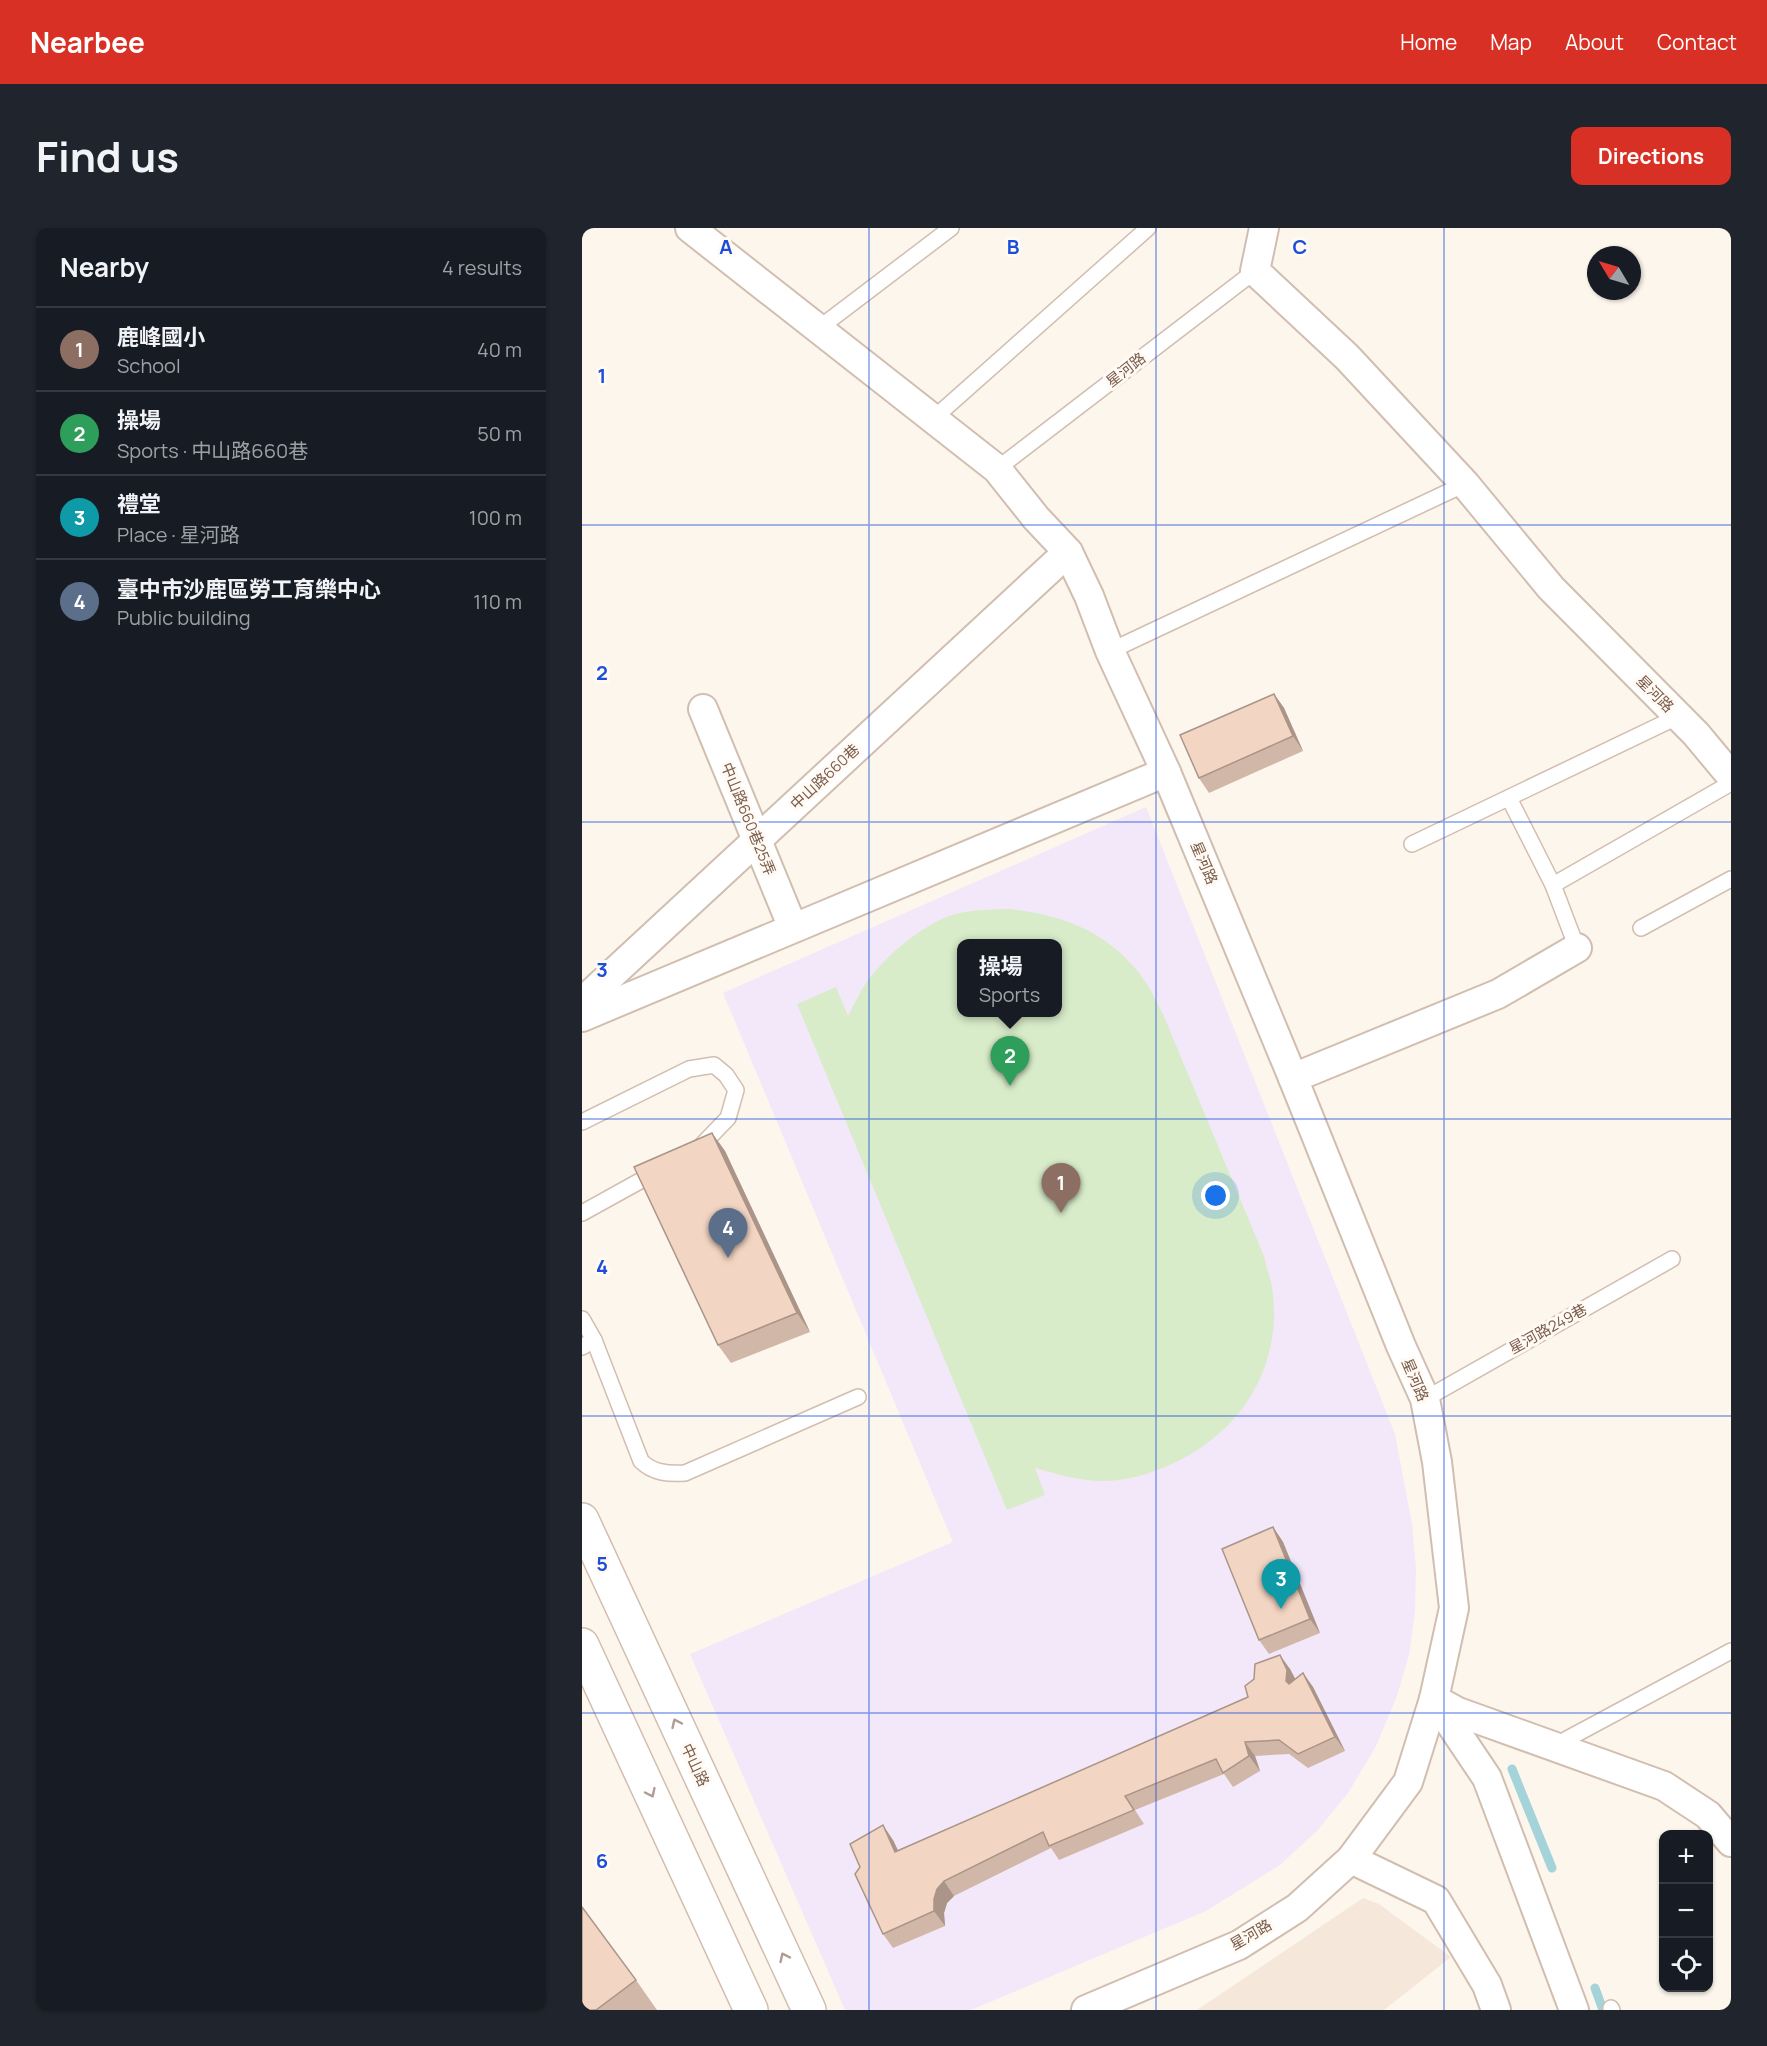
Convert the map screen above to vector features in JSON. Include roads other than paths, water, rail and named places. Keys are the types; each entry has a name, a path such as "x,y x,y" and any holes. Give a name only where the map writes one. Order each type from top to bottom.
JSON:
{"street":[{"name":"星河路","path":"690,228 997,469 1036,518 1068,552 1089,596 1110,651 1166,771 1401,1346 1425,1399 1437,1462 1454,1608 1434,1699 1408,1782 1351,1859 1297,1908 1239,1945 1141,2000 1086,2010"},
{"path":"1255,271 1264,228"},
{"name":"星河路","path":"1255,271 1347,357 1465,484 1551,588 1696,734 1731,776"},
{"name":"中山路660巷","path":"582,1002 1068,552"},
{"name":"中山路660巷25弄","path":"703,709 793,928"},
{"path":"582,1017 1166,771"},
{"path":"1293,1078 1498,994 1577,948"},
{"name":"中山路","path":"582,1521 809,2010"},
{"path":"582,1645 591,1686 751,2010"},
{"path":"1434,1699 1458,1712 1664,1786 1708,1815 1731,1842"},
{"path":"1434,1699 1487,1778 1575,2010"},
{"path":"1351,1859 1436,1900 1486,1985 1496,2010"}],"lane":[{"path":"818,329 951,228"},
{"path":"933,418 1148,228"},
{"name":"星河路","path":"997,469 1255,271"},
{"path":"1110,651 1465,484"},
{"name":"星河路","path":"1412,844 1677,717"},
{"path":"1552,885 1731,783"},
{"path":"1509,798 1552,885 1577,948"},
{"path":"1641,928 1731,879"},
{"path":"582,1122 689,1069 714,1065 726,1075 736,1090 728,1118 697,1150 582,1213"},
{"name":"星河路249巷","path":"1425,1399 1672,1259"},
{"path":"582,1319 588,1343 641,1461 650,1470 673,1474 685,1473 858,1397"},
{"path":"1553,1746 1731,1651"}],"waterway":[{"path":"1512,1769 1552,1868"},
{"path":"1595,1988 1603,2010"}],"place":[{"name":"操場","path":"1010,1086"},
{"name":"鹿峰國小","path":"1061,1213"},
{"name":"臺中市沙鹿區勞工育樂中心","path":"728,1258"},
{"name":"禮堂","path":"1281,1609"}]}
